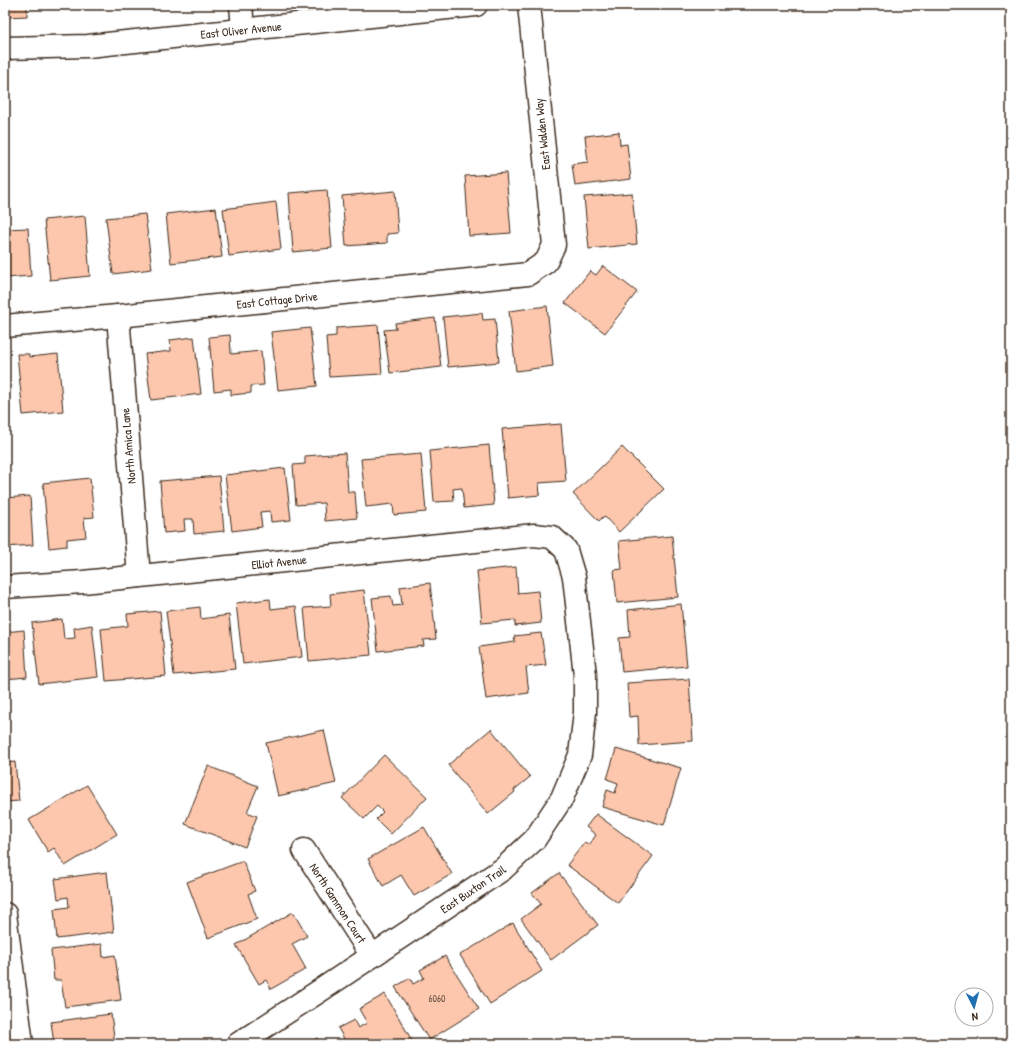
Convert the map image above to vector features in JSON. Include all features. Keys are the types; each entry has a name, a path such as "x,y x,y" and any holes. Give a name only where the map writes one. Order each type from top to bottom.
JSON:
{"street":[{"path":"241,5 243,29"},
{"name":"East Oliver Avenue","path":"5,48 88,46 476,5"},
{"name":"East Walden Way","path":"529,5 554,245 546,262"},
{"name":"East Cottage Drive","path":"5,326 118,316 528,274 546,262"},
{"name":"North Amica Lane","path":"118,316 139,576"},
{"name":"Elliot Avenue","path":"5,587 83,582 534,535 552,537"},
{"name":"East Buxton Trail","path":"238,1044 503,869 535,839 562,798 580,755 585,712 584,675 574,577 566,550 552,537"},
{"name":"North Gammon Court","path":"304,850 372,956"},
{"path":"5,914 22,1044"}],"building":[{"path":"5,5 27,5 27,16 6,17"},
{"path":"619,132 620,145 627,144 631,179 575,186 572,164 588,162 585,136"},
{"path":"506,173 511,233 469,236 465,176"},
{"path":"327,190 332,248 293,252 289,193"},
{"path":"395,191 398,233 387,234 387,243 346,246 342,196"},
{"path":"632,193 637,244 589,249 584,197"},
{"path":"276,202 281,249 229,256 223,209"},
{"path":"216,208 222,257 171,263 166,214"},
{"path":"145,214 152,269 113,274 106,218"},
{"path":"85,216 90,276 50,280 44,220"},
{"path":"28,228 31,276 5,278 5,229"},
{"path":"603,266 637,292 605,333 565,303 590,271 596,275"},
{"path":"547,306 553,366 516,371 509,311"},
{"path":"482,313 483,320 495,319 499,362 448,367 443,317"},
{"path":"435,318 441,367 390,373 384,330 396,329 395,323"},
{"path":"378,325 382,374 329,377 326,337 336,336 336,328"},
{"path":"310,328 317,386 278,390 271,332"},
{"path":"230,335 231,354 261,351 264,385 251,386 251,393 231,395 231,389 214,391 209,337"},
{"path":"194,337 201,394 151,400 145,354 171,351 170,340"},
{"path":"17,354 29,354 29,357 58,354 63,411 23,415"},
{"path":"561,424 566,481 539,483 540,495 508,498 502,429"},
{"path":"489,445 494,505 464,508 462,488 453,489 454,501 434,502 430,451"},
{"path":"622,447 664,489 619,532 604,516 599,521 573,494"},
{"path":"345,453 348,492 355,492 357,518 325,521 324,503 296,505 293,465 305,464 305,456"},
{"path":"421,454 426,512 394,515 393,504 366,507 361,459"},
{"path":"285,468 291,520 271,522 270,511 260,512 262,527 232,531 225,475"},
{"path":"219,476 224,531 194,534 193,519 184,519 185,531 164,533 160,481"},
{"path":"90,478 94,517 84,518 86,537 67,539 67,546 49,548 43,483"},
{"path":"30,496 33,545 5,547 5,498"},
{"path":"672,536 678,597 617,603 614,570 622,569 619,541"},
{"path":"516,567 518,593 538,591 541,623 515,626 515,620 482,623 477,571"},
{"path":"430,583 436,639 423,640 424,646 378,651 372,598 391,596 393,606 402,605 400,587"},
{"path":"364,590 371,655 309,661 304,608 331,606 330,594"},
{"path":"270,599 271,609 296,606 302,657 243,664 236,603"},
{"path":"681,604 687,666 622,672 619,638 630,637 628,610"},
{"path":"200,607 201,619 229,615 235,669 174,675 166,611"},
{"path":"160,611 166,676 106,681 101,629 128,626 127,614"},
{"path":"62,619 64,639 75,638 74,628 92,625 98,677 39,684 32,623"},
{"path":"24,630 27,677 5,679 5,632"},
{"path":"541,633 546,665 526,667 529,693 486,699 479,647 515,642 514,636"},
{"path":"689,679 693,741 639,745 638,716 629,717 627,683"},
{"path":"491,729 530,777 514,790 515,792 488,814 448,765"},
{"path":"324,730 336,783 278,796 266,743"},
{"path":"616,749 681,768 664,825 602,807 607,790 615,793 618,783 607,779"},
{"path":"384,755 427,797 391,834 376,819 383,812 377,806 364,819 342,798"},
{"path":"15,762 19,801 5,802 5,763"},
{"path":"208,766 258,786 247,812 257,816 245,847 185,824"},
{"path":"87,785 117,834 65,866 54,848 48,852 29,820"},
{"path":"596,814 653,856 618,903 567,865 585,842 589,845 596,835 586,827"},
{"path":"424,827 452,874 414,896 401,875 383,886 368,859"},
{"path":"243,861 255,891 248,894 257,919 208,938 187,882"},
{"path":"107,872 114,932 57,939 54,909 69,907 68,897 58,899 55,879"},
{"path":"559,873 598,925 551,960 521,919 541,904 532,893"},
{"path":"293,912 307,936 292,944 306,969 271,989 266,980 259,984 236,945"},
{"path":"513,923 542,971 490,1004 460,955"},
{"path":"102,944 103,957 115,955 121,1000 65,1007 61,980 54,980 51,950"},
{"path":"445,956 479,1009 429,1040 395,987 410,978 413,984 424,978 420,970"},
{"path":"385,994 414,1044 347,1044 338,1028 354,1020 358,1028 367,1023 359,1009"},
{"path":"111,1014 115,1044 54,1044 51,1022"},
{"path":"317,1038 321,1044 307,1044"}]}
